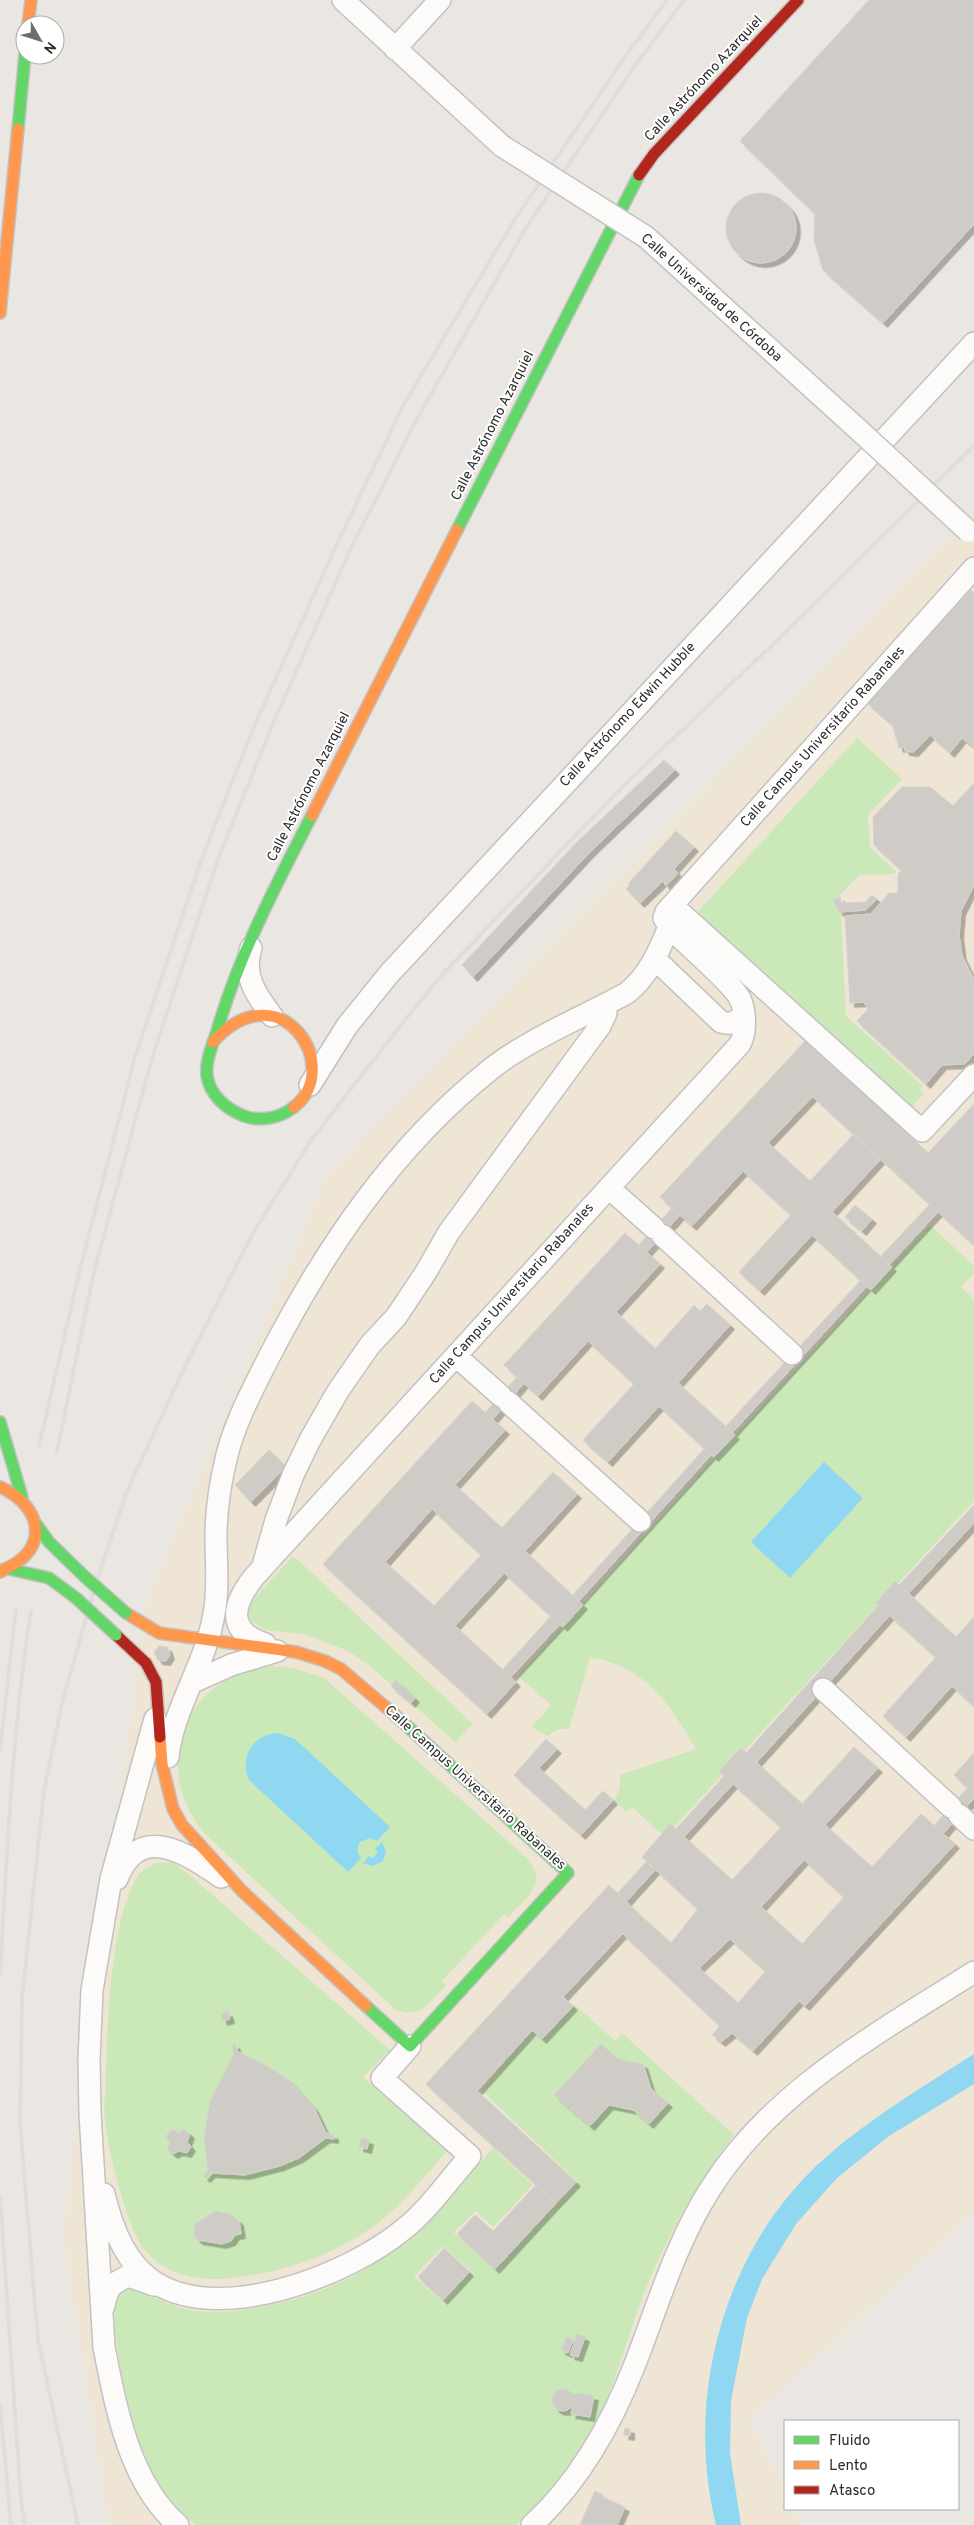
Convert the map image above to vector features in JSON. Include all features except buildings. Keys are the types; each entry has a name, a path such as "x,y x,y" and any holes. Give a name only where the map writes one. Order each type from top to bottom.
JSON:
{"street":[{"path":"29,15 31,0"},
{"name":"Calle Universidad de Córdoba","path":"343,0 502,146 646,237 971,533"},
{"path":"396,49 440,0"},
{"name":"Calle Astrónomo Azarquiel","path":"213,1042 227,997 267,902 635,180 654,154 798,0"},
{"path":"0,313 25,65"},
{"name":"Calle Astrónomo Edwin Hubble","path":"300,1101 347,1026 389,974 974,343"},
{"name":"Calle Campus Universitario Rabanales","path":"217,1577 228,1587 238,1589 258,1572 740,1044 745,1035 741,1000 669,927 664,918 672,905 974,568"},
{"path":"267,902 249,955 248,972 255,993 272,1016"},
{"path":"672,905 922,1131 974,1075"},
{"name":"Calle Campus Universitario Rabanales","path":"165,1781 171,1734 209,1640 215,1611 217,1577 216,1536 222,1482 232,1437 297,1303 342,1232 393,1164 442,1113 492,1067 600,1008 640,982 656,960 669,927"},
{"path":"656,960 721,1022 729,1024 736,1022 742,1015"},
{"name":"Calle Campus Universitario Rabanales","path":"282,1650 248,1636 238,1624 236,1617 239,1601 258,1572 293,1475 310,1440 338,1392 370,1345 396,1317 426,1272 449,1232 600,1026 606,1013 605,1009 600,1008"},
{"path":"253,1015 272,1016 289,1023 298,1030 308,1045 312,1057 312,1075 300,1101 292,1109 276,1118 261,1120 243,1118 231,1112 215,1095 207,1072 207,1059 213,1042 230,1025 244,1017 253,1015"},
{"path":"609,1188 792,1354"},
{"path":"456,1356 640,1521"},
{"name":"Calle Campus Universitario Rabanales","path":"0,1422 22,1497 29,1505 36,1524 49,1542 126,1613 154,1631 184,1638 282,1650 325,1660 356,1680 568,1873 382,2078 470,2156 405,2229 360,2258 328,2274 287,2287 244,2297 205,2298 170,2291 128,2276 113,2283 106,2294 103,2317"},
{"path":"0,1487 11,1490 22,1497"},
{"path":"3,1571 18,1564 31,1551 36,1533 36,1524"},
{"path":"3,1571 48,1578 76,1598 132,1648 152,1673 156,1682 157,1712"},
{"name":"Calle Campus Universitario Rabanales","path":"193,1682 231,1665 282,1650"},
{"path":"822,1689 961,1817"},
{"name":"Calle Campus Universitario Rabanales","path":"157,1712 165,1781 173,1809 182,1824 242,1891 410,2046"},
{"name":"Calle Campus Universitario Rabanales","path":"157,1712 111,1879 104,1914 92,1990 89,2060 104,2347 110,2378 137,2467 150,2494 178,2525"},
{"name":"Calle Campus Universitario Rabanales","path":"104,1914 119,1874 130,1857 140,1850 152,1846 166,1846 186,1855 242,1891"},
{"path":"532,2525 574,2476 596,2445 635,2364 674,2256 708,2192 732,2157 782,2103 827,2068 974,1972"},
{"name":"Calle Campus Universitario Rabanales","path":"92,2143 109,2214 122,2244 131,2259 149,2279 170,2291"}],"shaded area":[{"path":"974,513 974,2212 749,2420 784,2490 784,2510 794,2510 802,2525 114,2525 108,2519 63,2233 146,1603 327,1175"}],"green space":[{"path":"857,738 902,779 868,815 870,847 896,871 894,874 859,875 840,895 846,1016 923,1086 920,1090 924,1093 910,1109 695,915"},
{"path":"930,1225 974,1266 974,1273 961,1287 974,1299 974,1501 665,1837 632,1807 626,1812 614,1800 620,1788 620,1775 696,1749 666,1703 654,1690 627,1669 590,1657 569,1729 559,1729 547,1736 532,1727 551,1705 518,1676 711,1461"},
{"path":"292,1557 297,1559 473,1724 455,1742 368,1664 346,1650 304,1634 265,1630 246,1618 248,1605"},
{"path":"270,1666 293,1668 324,1678 527,1858 533,1867 536,1875 535,1883 528,1897 508,1917 504,1914 442,1981 446,1985 430,2003 418,2011 411,2013 395,2009 206,1835 189,1809 180,1782 178,1755 184,1730 196,1706 215,1687 240,1673"},
{"path":"160,1862 173,1863 192,1877 390,2050 363,2077 447,2151 405,2198 376,2224 345,2244 293,2266 242,2277 211,2279 195,2278 180,2274 166,2268 153,2259 142,2246 124,2205 105,2121 104,2104 109,2002 116,1946 128,1898 141,1872"},
{"path":"575,2005 615,2041 622,2033 734,2135 696,2189 665,2246 639,2307 608,2396 589,2438 577,2457 548,2493 516,2525 196,2525 172,2502 160,2486 142,2448 127,2397 117,2345 115,2303 120,2289 125,2287 135,2288 178,2307 208,2312 260,2307 317,2292 376,2263 400,2244 423,2224 493,2148 533,2185 493,2227 475,2211 454,2233 495,2270 578,2182 481,2090 533,2031 543,2039","holes":["443,2246 471,2271 444,2303 414,2277"]}],"water":[{"path":"824,1462 863,1498 790,1578 751,1542"},
{"path":"279,1733 295,1739 390,1827 377,1841 370,1838 360,1842 357,1850 361,1858 348,1872 249,1780 246,1763 250,1748 262,1737"},
{"path":"382,1842 386,1851 383,1861 373,1866 363,1863 369,1856 373,1858 378,1852 375,1849"},
{"path":"974,2054 974,2084 889,2136 837,2178 796,2224 762,2279 747,2318 731,2401 730,2453 741,2525 716,2525 707,2476 705,2426 710,2376 721,2326 738,2279 761,2235 790,2194 842,2143 917,2090"}],"railway":[{"path":"39,1446 79,1273 135,1057 202,858 256,722 337,544 404,404 515,219 622,61 667,0"},
{"path":"57,1452 93,1276 152,1058 217,862 271,728 351,548 418,417 527,226 634,67 684,0"},
{"path":"78,2525 38,2340 20,2124 22,1999 44,1791 62,1703 96,1583 127,1491 186,1364 252,1235 312,1139 404,1021 440,977 622,787 768,649 974,446"},
{"path":"0,1751 16,1608"},
{"path":"0,1976 15,1747 24,1656 31,1611"},
{"path":"0,2196 21,2500 25,2525"},
{"path":"0,2404 11,2525"}],"traffic: fast":[{"path":"18,129 24,65"},
{"path":"457,530 639,175"},
{"path":"294,1107 283,1114 270,1118 257,1119 244,1116 225,1105 215,1095 207,1076 207,1064 226,1003 247,948 312,815"},
{"path":"0,1422 22,1497"},
{"path":"36,1524 49,1542 84,1576"},
{"path":"9,1569 49,1578 76,1598"},
{"path":"84,1576 126,1613"},
{"path":"76,1598 116,1635"},
{"path":"366,2006 410,2046 568,1873 395,1715"}],"traffic: slow":[{"path":"29,15 31,0"},
{"path":"0,313 18,129"},
{"path":"312,815 457,530"},
{"path":"213,1042 238,1022 261,1015 282,1020 298,1032 308,1049 312,1070 308,1090 294,1107"},
{"path":"0,1487 15,1496 26,1506 33,1518 36,1530 34,1542 27,1553 16,1563 0,1571"},
{"path":"126,1613 159,1633 296,1652 325,1661 341,1669 395,1715"},
{"path":"160,1737 162,1764 173,1809 182,1825 242,1891 366,2006"}],"traffic: jam":[{"path":"639,175 654,154 798,0"},
{"path":"116,1635 146,1663 156,1682 160,1737"}]}
